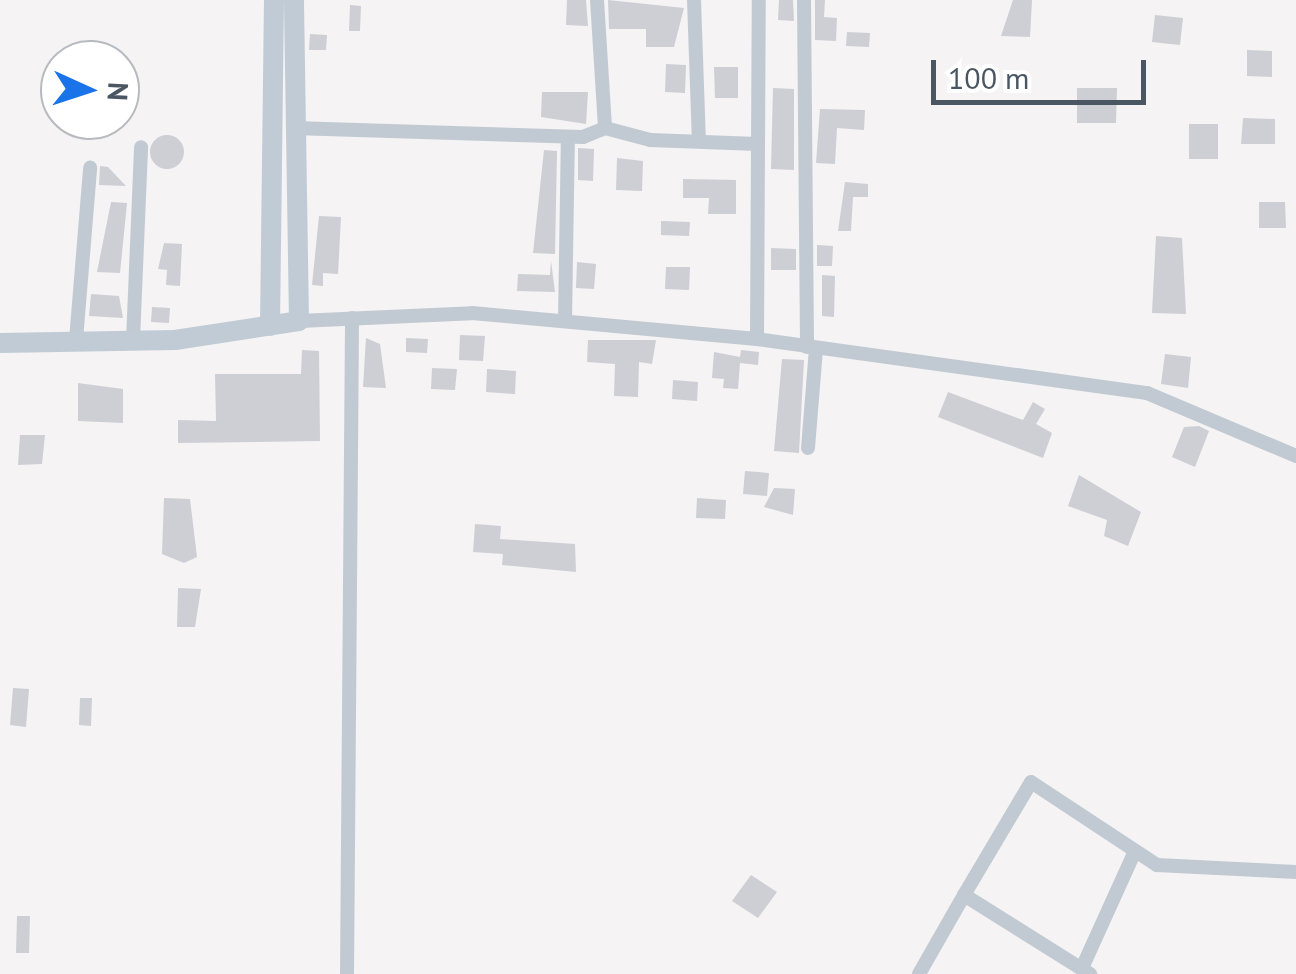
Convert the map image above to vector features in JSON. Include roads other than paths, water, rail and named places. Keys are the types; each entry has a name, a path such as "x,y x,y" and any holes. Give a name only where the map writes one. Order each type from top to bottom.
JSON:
{"street":[{"path":"274,0 298,321"},
{"path":"270,326 294,0"},
{"path":"597,0 605,128"},
{"path":"694,0 699,140"},
{"path":"757,339 759,0"},
{"path":"804,0 812,347 808,448"},
{"path":"283,128 568,137 605,128 621,137 758,144"},
{"path":"564,321 568,137"},
{"path":"133,340 141,147"},
{"path":"76,340 90,168"},
{"path":"0,342 133,340 352,318 564,321 757,339 1147,393 1296,456"},
{"path":"347,974 352,318"},
{"path":"919,974 1031,782 1156,865 1296,872"},
{"path":"964,894 1086,971 1135,851"}]}
